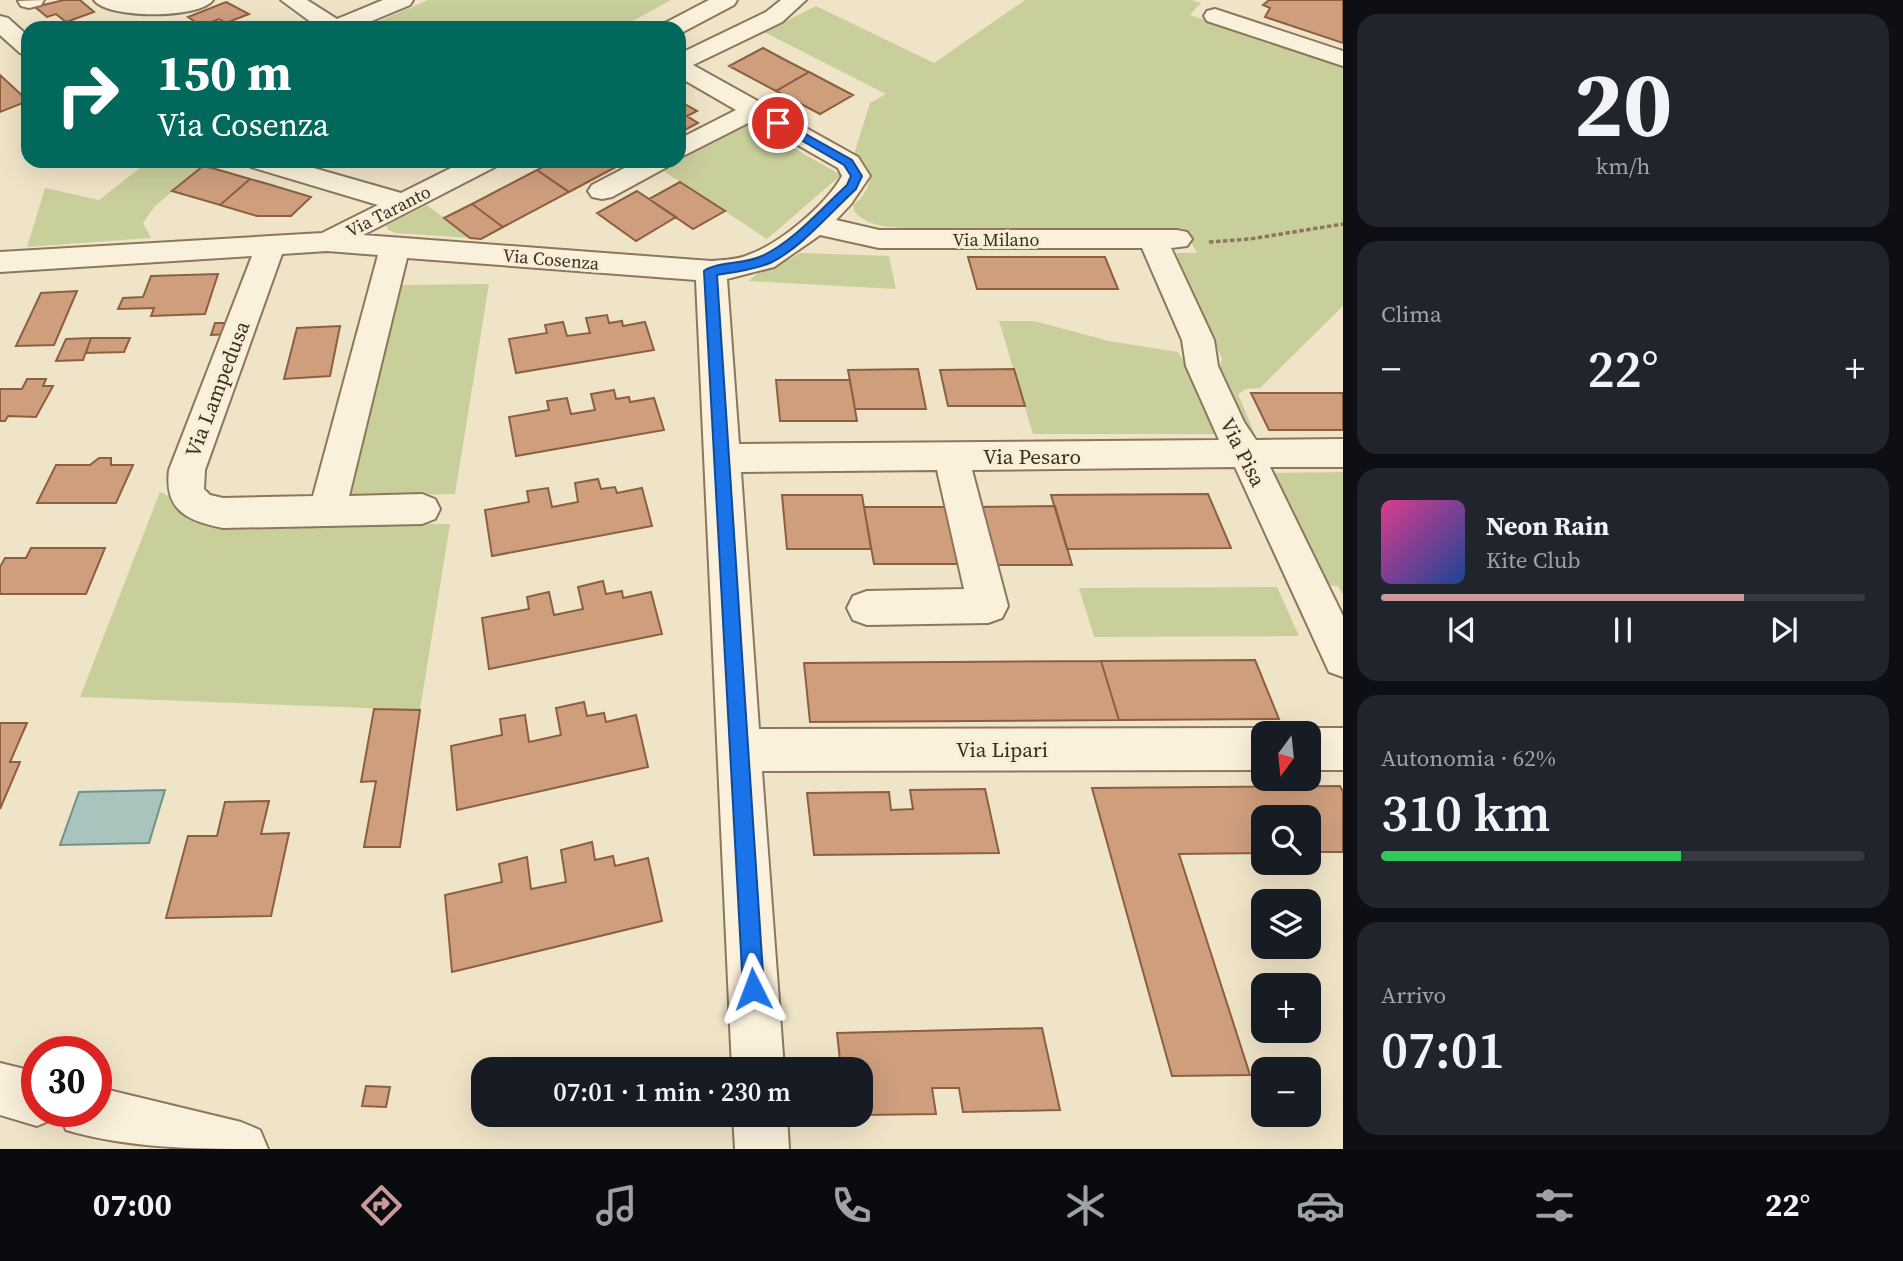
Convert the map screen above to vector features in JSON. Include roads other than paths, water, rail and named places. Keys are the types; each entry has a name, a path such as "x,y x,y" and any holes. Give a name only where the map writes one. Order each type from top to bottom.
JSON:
{"street":[{"path":"105,0 169,8 187,6 202,0"},
{"path":"292,0 324,21"},
{"path":"352,21 401,0"},
{"path":"686,21 726,0"},
{"path":"686,61 774,16 795,0"},
{"path":"1215,16 1343,59"},
{"path":"0,23 21,42"},
{"name":"Via Cosenza","path":"0,262 327,242 710,271 743,267 766,260 814,224 852,187 856,176 848,163 755,110 686,63"},
{"path":"686,146 755,110"},
{"path":"284,168 403,203"},
{"name":"Via Taranto","path":"327,242 472,168"},
{"path":"602,191 645,168"},
{"name":"Via Milano","path":"814,224 878,239 1166,240"},
{"name":"Via Pisa","path":"1166,240 1198,340 1207,378 1228,427 1246,454 1343,659"},
{"name":"Via Lampedusa","path":"271,245 187,470 184,485 195,505 223,513 327,511"},
{"path":"395,247 327,511 422,509"},
{"path":"710,271 741,750 757,1057"},
{"name":"Via Pesaro","path":"722,458 1343,453"},
{"path":"867,608 988,606 950,456"},
{"name":"Via Lipari","path":"741,750 1251,749"},
{"path":"1321,749 1343,749"},
{"path":"0,1089 21,1095"},
{"path":"112,1118 241,1149"},
{"path":"761,1127 762,1149"}],"water":[{"path":"165,790 149,843 60,845 79,792"}]}
